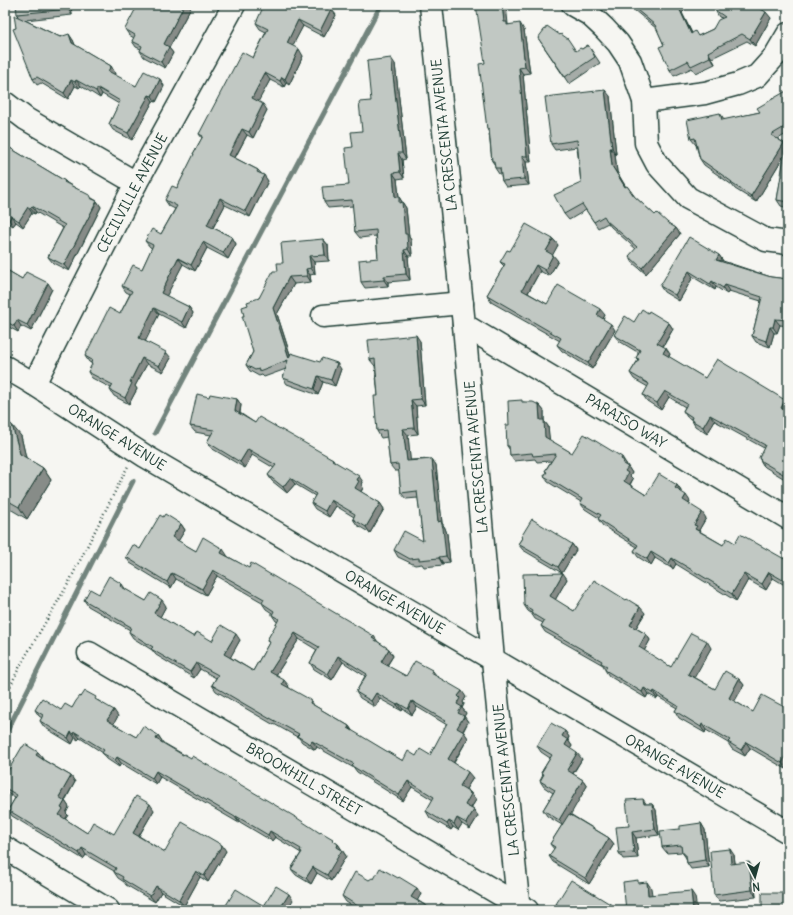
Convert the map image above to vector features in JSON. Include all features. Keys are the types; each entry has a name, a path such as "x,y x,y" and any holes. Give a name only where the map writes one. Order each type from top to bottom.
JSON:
{"street":[{"name":"CECILVILLE AVENUE","path":"34,384 136,183 234,5"},
{"name":"LA CRESCENTA AVENUE","path":"430,5 462,303 493,660 522,908"},
{"path":"573,5 589,14 618,43 630,61 644,101 646,143 657,164 688,198 766,240 788,243"},
{"path":"644,101 705,93 738,84 757,76 775,56 788,34"},
{"path":"5,103 26,119 136,183"},
{"path":"323,316 462,303"},
{"name":"PARAISO WAY","path":"464,325 788,518"},
{"name":"ORANGE AVENUE","path":"5,367 136,450 788,832"},
{"name":"BROOKHILL STREET","path":"89,653 522,908"},
{"path":"5,848 108,910"}],"path":[{"path":"5,697 21,664 68,584 136,450"}],"building":[{"path":"16,5 68,5 68,9 17,14"},
{"path":"147,5 184,5 164,44 169,47 161,62 140,51 142,46 132,41 135,35 125,29 135,10"},
{"path":"264,5 325,5 331,9 320,31 298,20 287,43 299,49 285,79 282,77 280,81 265,73 252,98 263,104 249,132 242,129 229,155 258,170 257,172 264,175 245,211 220,198 207,225 232,237 223,253 203,242 191,265 178,258 161,293 189,307 182,322 154,308 139,338 166,352 159,366 142,358 130,382 132,383 125,398 110,390 113,385 88,372 92,364 92,360 85,356 109,308 120,314 132,291 122,286 133,265 142,269 153,245 145,241 152,229 161,234 177,206 165,200 172,186 177,188 203,136 199,134 242,52 253,58 268,29 256,23"},
{"path":"476,5 502,5 504,22 507,22 507,25 520,23 525,67 519,68 527,156 522,156 524,179 502,181 500,168 495,168 494,161 492,161 489,129 487,129 479,64 485,63"},
{"path":"631,5 679,5 678,6 691,34 695,31 698,36 713,29 718,20 725,17 715,10 718,5 756,5 766,12 750,39 742,34 708,52 710,57 691,66 688,61 670,70 659,47 664,45 655,25"},
{"path":"14,15 60,37 69,34 72,43 111,66 108,71 136,86 144,71 160,79 152,96 149,95 128,133 109,124 120,101 98,88 96,91 76,80 75,82 71,80 64,93 37,77 33,79 13,29 16,28"},
{"path":"547,26 568,39 576,51 588,45 595,57 565,77 538,38"},
{"path":"391,58 402,153 398,153 400,172 393,173 395,197 399,197 399,203 402,202 405,234 407,234 408,249 404,250 406,274 384,276 384,280 361,282 359,260 378,258 376,230 355,232 352,200 324,202 322,187 349,185 345,148 353,147 351,132 362,131 359,102 371,101 367,61"},
{"path":"605,90 612,148 610,148 612,166 625,187 627,186 634,196 655,215 657,213 676,228 642,268 629,256 637,247 607,221 604,216 594,222 582,204 564,214 554,195 581,183 577,140 551,144 545,97"},
{"path":"788,90 788,125 771,135 784,143 751,196 731,183 732,182 700,159 695,138 691,139 687,120 720,113 722,120 760,112 757,108"},
{"path":"786,144 788,145 788,202 777,200"},
{"path":"5,145 97,201 64,265 48,257 65,225 32,206 30,208 28,207 19,221 11,216 9,220 5,218"},
{"path":"526,224 553,239 546,251 553,255 545,270 536,265 522,290 547,304 558,285 600,309 597,315 611,324 588,363 557,345 561,338 487,295 505,264 500,262 507,250 510,251"},
{"path":"689,237 719,255 716,260 771,277 788,279 788,320 775,319 773,327 770,327 766,341 752,336 762,297 725,285 723,288 712,281 710,284 689,271 675,295 660,286"},
{"path":"323,239 325,255 309,256 311,268 306,269 307,276 289,277 273,308 289,358 291,353 320,362 322,358 337,363 331,380 318,376 314,389 283,378 288,360 259,371 259,369 255,370 246,365 253,352 242,316 244,316 242,307 248,305 247,302 259,298 273,271 278,271 277,263 283,263 281,243"},
{"path":"5,269 22,279 26,272 48,283 27,325 17,320 14,326 5,321"},
{"path":"642,309 648,313 649,311 669,323 657,343 666,348 663,353 705,378 717,359 785,400 781,408 788,412 788,477 761,461 759,458 765,445 710,415 703,427 691,420 692,417 683,411 687,404 665,391 657,403 643,395 649,384 630,373 639,359 636,358 640,350 614,335 625,316 634,322"},
{"path":"416,335 421,399 411,400 414,428 403,429 407,461 432,459 438,522 441,521 443,528 446,556 419,560 419,558 410,559 394,550 404,531 423,541 417,491 401,493 398,464 390,465 386,430 377,431 374,396 378,396 375,359 370,360 368,340"},
{"path":"197,394 209,397 210,394 237,399 235,411 255,423 259,417 333,459 332,460 359,476 357,480 359,481 355,488 380,503 366,527 353,519 355,514 331,500 325,511 311,503 316,494 290,478 283,487 268,475 276,465 248,449 240,462 207,442 214,430 190,426"},
{"path":"522,400 522,402 533,402 539,405 540,420 544,420 545,437 572,453 584,434 622,457 621,459 624,461 623,464 628,467 625,471 628,473 624,481 646,495 659,474 677,485 675,488 686,495 683,500 702,512 694,525 697,526 695,529 723,545 727,538 735,543 740,534 788,561 788,583 769,572 762,584 744,574 732,594 672,558 669,563 651,552 647,559 634,551 638,545 598,519 601,515 580,503 582,499 544,476 547,472 545,471 556,454 533,456 532,453 510,455 509,446 507,446 506,425 509,425 508,401"},
{"path":"5,420 12,425 20,454 43,468 19,507 5,499"},
{"path":"165,514 181,524 172,537 196,551 203,537 223,549 221,553 249,568 251,563 374,636 372,638 389,649 381,662 406,676 415,661 432,670 431,673 462,691 458,696 460,698 457,704 462,707 458,713 464,716 457,728 464,732 448,759 468,772 460,786 470,792 469,793 471,794 465,805 474,810 466,823 457,818 454,824 449,821 447,824 426,811 434,797 408,781 399,795 352,766 354,764 312,741 310,744 297,736 299,734 212,685 218,675 196,663 190,672 151,649 153,647 129,632 131,627 84,600 90,589 99,594 109,576 122,584 120,586 146,601 151,593 162,600 154,613 194,637 197,632 212,641 221,625 236,634 224,654 253,671 270,641 267,640 279,619 272,615 274,611 262,603 264,599 213,570 202,589 172,573 167,582 126,557 133,545 140,549 160,515 163,517","holes":["295,633 319,647 310,663 328,674 338,656 367,674 356,692 371,701 376,693 397,705 398,703 408,709 412,701 446,721 445,722 447,723 430,755 420,749 416,756 408,751 403,761 310,703 311,700 282,684 284,680 270,672"]},
{"path":"532,519 572,544 558,567 518,544"},
{"path":"563,573 550,596 574,611 594,580 640,607 630,625 646,634 639,647 671,667 691,633 707,641 688,674 715,689 725,671 739,679 729,698 753,712 762,695 788,709 788,751 782,763 746,742 741,750 728,742 730,740 702,724 701,727 675,711 678,706 654,691 653,693 644,688 642,692 605,670 607,666 601,663 602,661 541,626 544,621 531,613 532,610 524,605 523,574"},
{"path":"85,691 96,697 95,699 114,710 107,720 136,737 143,726 158,735 156,739 183,755 184,754 191,758 192,756 320,833 321,832 333,839 332,840 338,844 337,847 342,850 327,875 313,867 306,878 291,869 302,852 300,851 301,849 270,831 268,835 156,771 152,778 117,757 115,760 102,753 104,750 75,732 74,734 71,732 68,738 40,721 43,715 35,710 42,698 61,710 65,704 72,708"},
{"path":"551,723 565,731 562,736 568,740 565,745 577,753 567,770 583,780 559,820 543,810 555,790 540,781 544,774 541,773 552,755 537,746"},
{"path":"25,744 38,752 36,755 71,776 59,797 65,801 61,808 63,809 59,815 87,833 93,822 114,834 136,796 150,804 133,833 165,852 182,822 222,845 204,876 196,871 179,900 156,886 150,896 122,879 123,877 114,872 116,868 82,848 79,853 8,810 17,795 5,788 5,776"},
{"path":"643,799 644,804 652,804 655,829 632,832 634,852 619,853 616,827 629,826 626,800"},
{"path":"569,814 609,838 585,878 549,856 555,847 550,844"},
{"path":"701,823 705,860 687,863 686,855 682,853 681,845 662,847 660,831 680,829 680,826"},
{"path":"730,849 731,864 749,862 752,890 714,895 710,851"},
{"path":"380,868 417,888 411,897 433,910 364,910 342,896 355,872 369,880 372,878 374,879"},
{"path":"571,880 620,910 566,910 556,904"},
{"path":"638,880 638,883 647,882 648,895 691,891 693,910 626,910 623,882"},
{"path":"276,886 289,894 279,910 223,910 236,889 264,906"},
{"path":"762,893 788,893 788,910 762,910"},
{"path":"441,903 452,910 437,910"}],"waterway":[{"path":"155,433 381,5"},
{"path":"5,735 133,481"}]}
